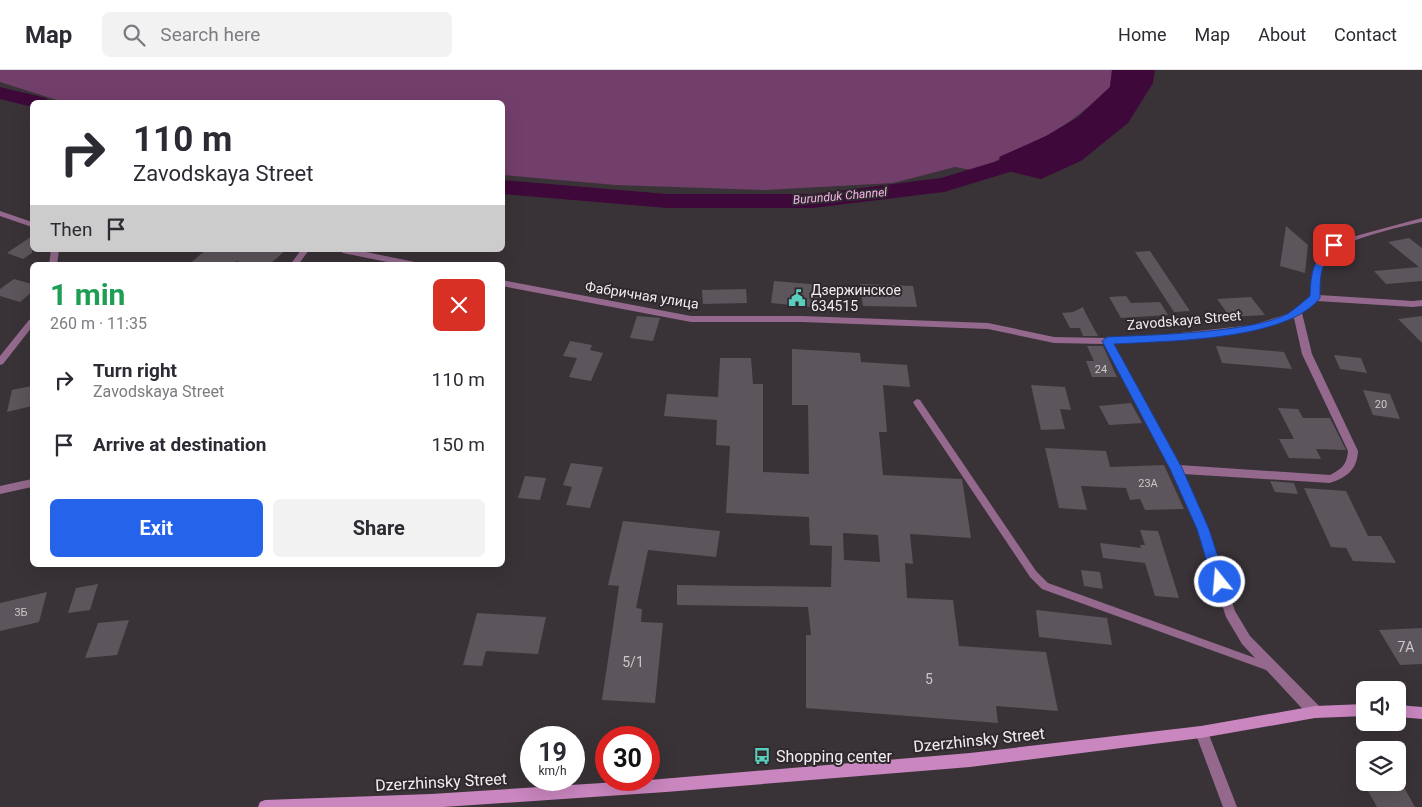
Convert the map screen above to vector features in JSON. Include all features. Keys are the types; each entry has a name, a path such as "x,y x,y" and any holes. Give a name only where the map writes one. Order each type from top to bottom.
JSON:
{"street":[{"path":"0,213 30,224"},
{"path":"1422,220 1334,245 1322,258 1315,274 1315,298 1418,304 1422,312"},
{"path":"353,252 401,262"},
{"name":"Фабричная улица","path":"505,284 690,319 802,319 988,326"},
{"name":"Zavodskaya Street","path":"988,326 1054,340 1107,341 1171,337 1252,328 1278,321 1297,312 1315,298"},
{"path":"1176,468 1330,479 1345,473 1350,468 1353,461 1353,450 1307,354 1297,312"},
{"path":"0,362 30,324"},
{"path":"1107,341 1176,468 1203,529 1230,613 1246,640 1315,712"},
{"path":"0,490 30,482"},
{"name":"Dzerzhinsky Street","path":"265,807 431,801 715,781 970,760 1201,732 1315,712 1356,710"},
{"path":"1406,711 1422,713"},
{"path":"1201,732 1230,807"}],"lane":[{"path":"917,402 1033,574 1045,586 1271,668"}],"shaded area":[{"path":"0,70 1112,70 1110,87 1080,114 1055,131 1005,155 982,172 955,167 893,183 765,190 616,185 505,175 505,100 57,100 0,82"},
{"path":"1112,70 1155,70 1153,83 1128,123 1081,161 1041,179 1004,170 999,157 1046,136 1078,117 1110,87"}],"building":[{"path":"1286,226 1308,245 1305,273 1280,266"},
{"path":"30,237 30,252 32,253 23,259 7,253"},
{"path":"1409,238 1422,248 1422,281 1386,284 1374,271 1419,267 1388,242"},
{"path":"1150,251 1190,311 1174,312 1135,252"},
{"path":"204,252 284,252 272,262 192,262"},
{"path":"14,279 30,283 30,294 20,302 0,296 0,289"},
{"path":"774,281 821,285 820,308 771,303"},
{"path":"860,284 913,286 917,307 863,306"},
{"path":"746,289 747,303 703,304 702,290"},
{"path":"1126,296 1131,303 1160,302 1168,315 1121,318 1109,297"},
{"path":"1251,297 1265,315 1230,317 1217,299"},
{"path":"1083,307 1098,336 1083,336 1080,328 1070,328 1062,313 1073,312"},
{"path":"637,316 660,318 653,341 630,338"},
{"path":"1422,316 1422,343 1398,319"},
{"path":"570,341 592,345 590,350 603,353 591,381 569,377 577,358 563,356"},
{"path":"1087,346 1103,346 1117,377 1092,377 1086,361 1094,361"},
{"path":"1216,346 1284,352 1292,369 1222,363"},
{"path":"792,349 860,353 861,362 907,365 910,387 883,385 887,432 879,432 883,475 962,479 971,538 910,534 913,564 905,563 907,598 953,600 959,646 1046,652 1058,711 996,706 998,723 806,708 806,635 811,635 808,607 677,605 677,585 831,587 832,546 810,545 809,517 726,513 730,446 716,445 717,420 664,416 667,394 718,397 720,358 751,358 753,384 763,384 763,472 809,474 808,405 792,405","holes":["843,533 878,535 880,562 844,560"]},
{"path":"1334,355 1361,358 1367,373 1340,369"},
{"path":"1031,385 1065,387 1071,410 1060,409 1065,429 1041,430"},
{"path":"30,386 30,406 7,412 12,390"},
{"path":"1363,390 1390,394 1400,419 1373,415"},
{"path":"1131,403 1142,423 1109,425 1099,406"},
{"path":"1278,408 1298,409 1303,418 1330,418 1346,450 1316,449 1321,459 1289,458 1279,439 1294,439"},
{"path":"1045,448 1106,451 1110,467 1164,465 1184,509 1145,510 1140,499 1130,500 1126,488 1081,486 1087,510 1059,508"},
{"path":"571,463 603,467 590,508 566,505 572,487 563,485"},
{"path":"525,476 546,478 540,500 518,498"},
{"path":"1270,481 1294,483 1298,494 1275,492"},
{"path":"1304,488 1346,491 1368,536 1381,536 1396,563 1353,561 1346,548 1331,547"},
{"path":"623,521 720,531 716,557 648,550 636,608 642,609 641,622 663,623 655,703 602,700 619,586 608,585"},
{"path":"1140,530 1158,531 1179,598 1155,596 1145,563 1103,558 1100,543 1141,548 1140,545 1145,545"},
{"path":"1081,570 1100,572 1103,589 1084,586"},
{"path":"98,584 90,610 68,613 76,588"},
{"path":"47,592 39,622 0,631 0,603"},
{"path":"1036,610 1107,618 1112,645 1039,637"},
{"path":"477,613 546,617 538,654 486,651 482,666 463,665"},
{"path":"129,620 117,655 85,658 98,623"},
{"path":"1422,628 1422,664 1400,665 1379,630"},
{"path":"1368,791 1406,791 1415,807 1377,807"}],"waterway":[{"name":"Burunduk Channel","path":"0,93 30,100"},
{"name":"Burunduk Channel","path":"505,187 667,201 813,201 944,185 1044,154"}],"place":[{"name":"Дзержинское 634515","path":"797,298"},
{"name":"Shopping center","path":"762,756"}],"route":[{"path":"1220,582 1203,529 1176,468 1107,341 1171,337 1252,328 1291,316 1315,298 1315,274 1322,258 1334,245"}]}
